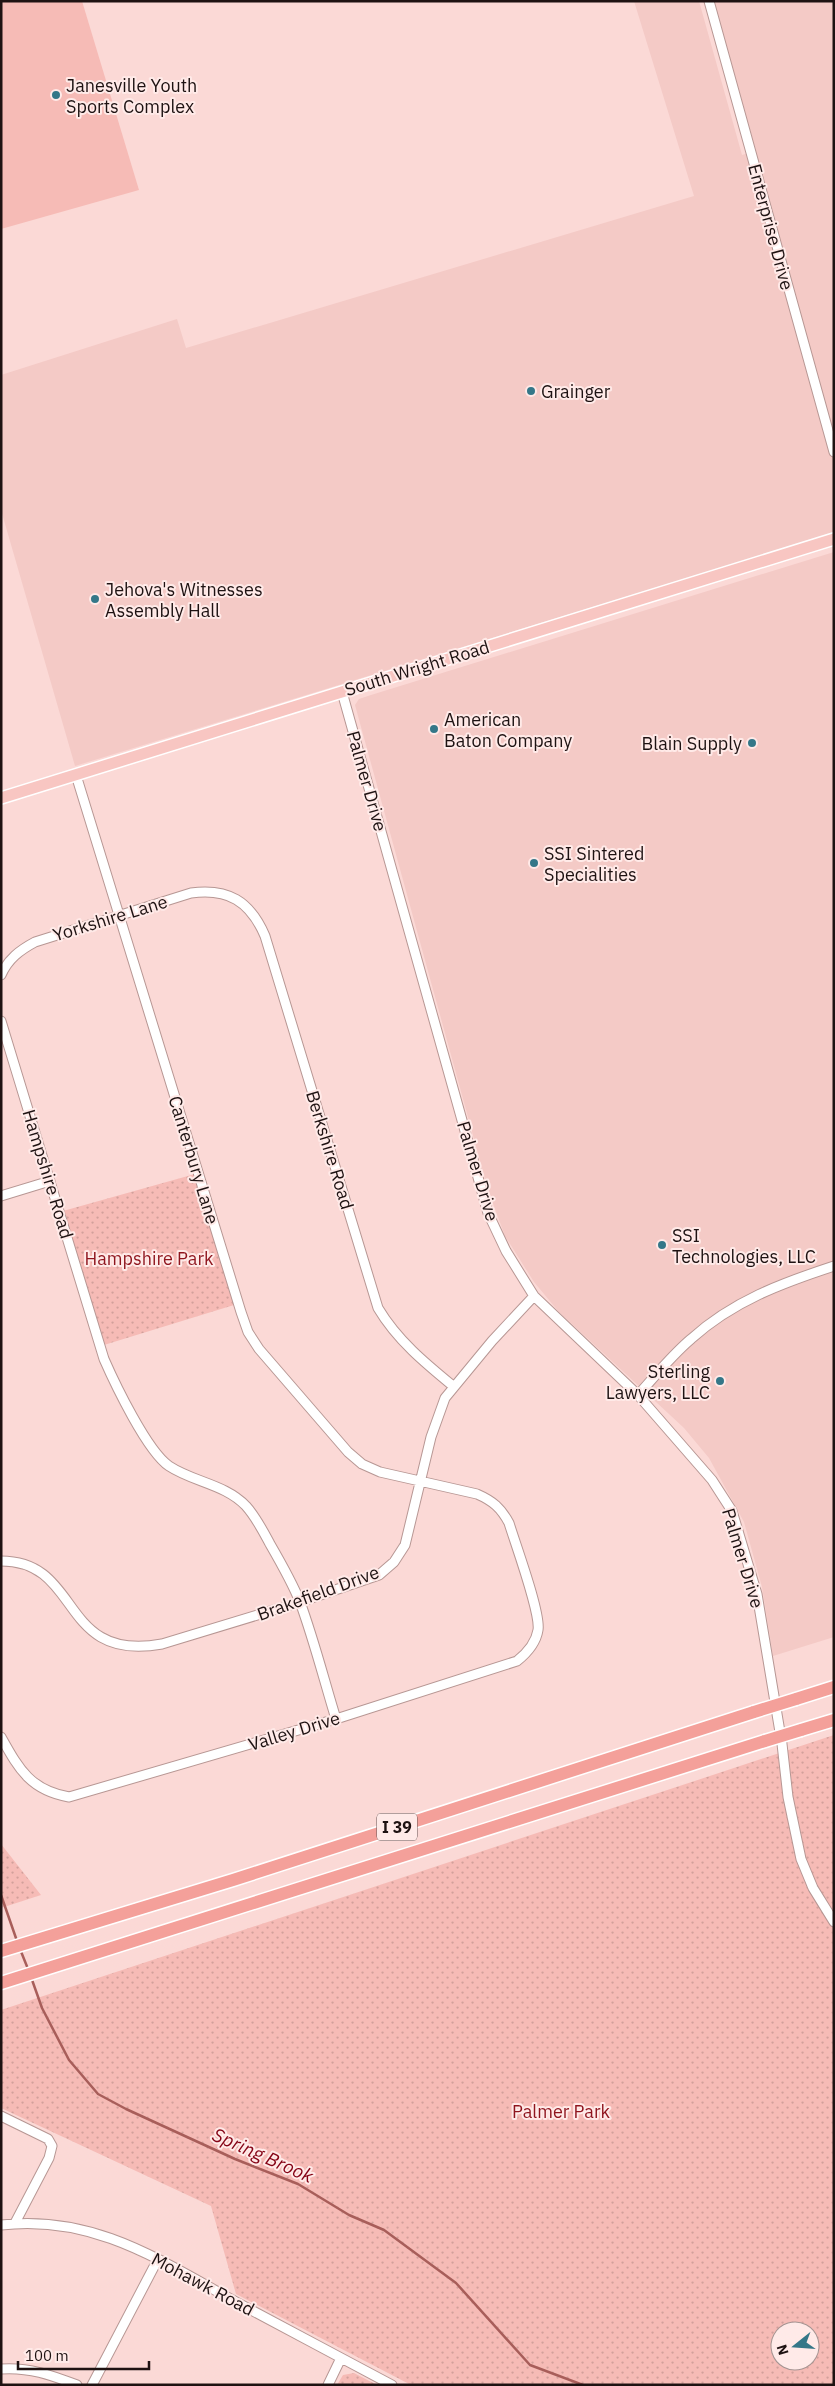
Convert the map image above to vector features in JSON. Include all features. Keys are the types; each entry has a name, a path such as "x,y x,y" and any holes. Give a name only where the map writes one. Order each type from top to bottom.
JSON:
{"highway":[{"name":"I 39","path":"1,1951 233,1880 834,1687"},
{"name":"I 39","path":"1,1983 834,1720"}],"main road":[{"name":"South Wright Road","path":"1,798 834,539"}],"street":[{"name":"Enterprise Drive","path":"709,1 834,452"},
{"name":"Palmer Drive","path":"342,692 488,1213 506,1251 534,1296 638,1395 706,1473 732,1510 757,1594 782,1744 788,1797 801,1859 813,1888 834,1922"},
{"name":"Canterbury Lane","path":"76,775 240,1312 248,1332 259,1349 348,1452 362,1464 380,1472 477,1494 491,1500 502,1510 509,1522 539,1622 534,1642"},
{"name":"Yorkshire Lane","path":"1,974 10,960 21,950 35,942 191,893 209,891 233,897"},
{"name":"Berkshire Road","path":"233,897 250,910 259,922 265,936 378,1308 399,1337 453,1386"},
{"name":"Hampshire Road","path":"1,1021 104,1359 113,1378 145,1436 156,1453 168,1466 232,1494 246,1506 257,1521 300,1602 336,1719"},
{"path":"1,1196 50,1181"},
{"path":"638,1395 691,1339 733,1307 777,1285 834,1266"},
{"name":"Brakefield Drive","path":"1,1561 16,1561 33,1567 48,1577 84,1625 100,1638 119,1646 141,1648 162,1644 300,1602 379,1575 394,1562 405,1545 434,1429 445,1398 453,1386 534,1296"},
{"name":"Valley Drive","path":"1,1737 25,1775 46,1791 69,1797 336,1719 517,1661 527,1653 534,1642"},
{"path":"1,2116 48,2139 52,2146 49,2158 15,2223"},
{"name":"Mohawk Road","path":"1,2225 15,2223 57,2224 85,2229 112,2238 158,2259 392,2385"},
{"path":"92,2385 158,2259"},
{"path":"328,2385 341,2358"},
{"path":"1,2369 16,2368 43,2372 77,2385"}],"shaded area":[{"path":"634,1 699,1 742,155 756,151 714,1 834,1 834,533 75,766 1,510 1,375 177,319 186,348 694,196"},
{"path":"834,552 834,1637 773,1656 762,1587 744,1522 709,1458 684,1428 559,1312 534,1282 505,1236 488,1190 355,705 359,699 371,695"}],"green space":[{"name":"Janesville Youth Sports Complex","path":"1,1 82,1 139,190 1,229"},
{"name":"Hampshire Park","path":"195,1174 234,1305 104,1345 63,1211"},
{"name":"Palmer Park","path":"834,1735 834,2385 411,2385 236,2294 211,2206 1,2108 1,2010"},
{"path":"1,1844 41,1895 1,1908"},
{"path":"354,2373 377,2385 337,2385 343,2375"}],"waterway":[{"name":"Spring Brook","path":"1,1895 17,1941"},
{"name":"Spring Brook","path":"20,1949 28,1969"},
{"name":"Spring Brook","path":"31,1977 42,2008 69,2060 98,2094 126,2109 235,2159 298,2184 349,2215 384,2230 456,2283 530,2365 583,2385"}],"place":[{"name":"Janesville Youth Sports Complex","path":"56,95"},
{"name":"Grainger","path":"531,391"},
{"name":"Jehova's Witnesses Assembly Hall","path":"95,599"},
{"name":"American Baton Company","path":"434,729"},
{"name":"Blain Supply","path":"752,743"},
{"name":"SSI Sintered Specialities","path":"534,863"},
{"name":"SSI Technologies, LLC","path":"662,1245"},
{"name":"Sterling Lawyers, LLC","path":"720,1381"}]}
